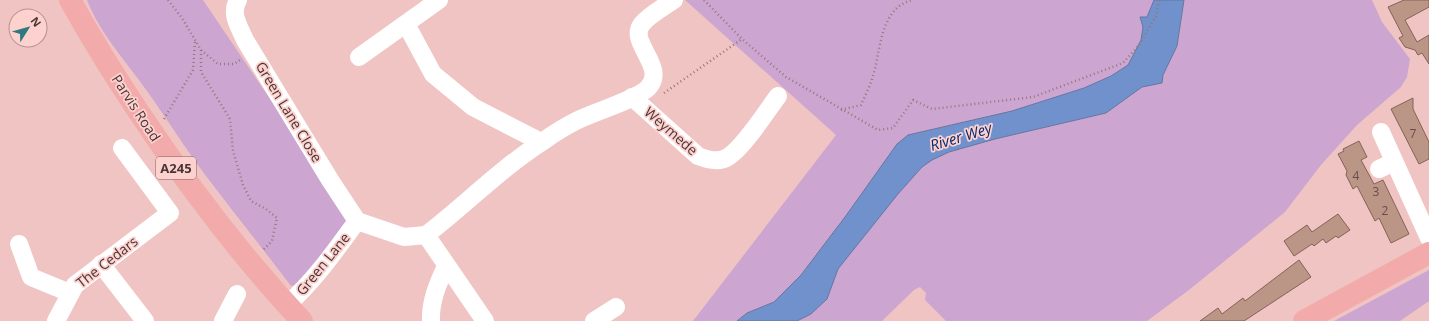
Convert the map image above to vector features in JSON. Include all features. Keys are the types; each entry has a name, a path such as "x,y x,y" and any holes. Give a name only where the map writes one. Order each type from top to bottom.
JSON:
{"main road":[{"name":"Parvis Road","path":"70,0 112,71 171,161 215,221 251,265 302,321"},
{"path":"1304,321 1429,253"}],"street":[{"name":"Green Lane Close","path":"238,0 234,7 235,18 253,52 330,180 357,221"},
{"path":"359,57 439,0"},
{"name":"Weymede","path":"426,235 541,142 579,120 637,102 648,89 654,76 651,62 641,44 638,32 642,24 674,0"},
{"path":"406,24 433,74 473,107 541,142"},
{"name":"Weymede","path":"637,102 698,156 710,161 728,158 742,144 778,96"},
{"path":"1380,132 1386,166 1429,238"},
{"name":"The Cedars","path":"56,321 75,285 170,213 122,148"},
{"path":"357,221 404,237 426,235 485,321"},
{"name":"Green Lane","path":"287,305 307,287 357,221"},
{"path":"19,244 31,276 70,293"},
{"path":"101,264 145,321"},
{"path":"432,321 431,311 438,284 446,266"},
{"path":"223,321 237,294"},
{"path":"594,321 616,307"}],"path":[{"path":"168,0 182,18 200,50 218,64 234,64 253,52"},
{"path":"704,0 742,39 786,77 878,130 893,128 913,100 932,108 1033,96 1123,63 1140,44 1156,16 1159,0"},
{"path":"841,110 861,105 873,76 884,29 894,12 909,0"},
{"path":"637,102 742,39"},
{"path":"162,122 193,70 195,42"},
{"path":"200,50 201,72 230,119 233,151 243,185 251,201 266,209 277,218 272,241 251,265"}],"shaded area":[{"path":"87,0 203,0 352,220 304,283 291,286 217,190 106,36"},
{"path":"685,0 1154,0 1147,17 1140,17 1143,27 1141,40 1128,65 1111,76 1084,88 1012,111 908,135 897,144 845,217 801,275 774,302 747,313 737,321 693,321 836,135"},
{"path":"1184,0 1372,0 1382,22 1410,59 1407,77 1401,87 1357,125 1321,165 1285,212 1189,290 1147,321 946,321 925,300 926,293 920,287 914,290 882,321 797,321 811,314 823,303 838,269 898,194 922,167 932,160 949,152 995,139 1106,113 1142,87 1162,83 1163,75 1177,46"},
{"path":"1429,270 1429,301 1400,321 1334,321"}],"water":[{"name":"River Wey","path":"1154,0 1184,0 1177,46 1163,75 1162,83 1142,87 1106,113 995,139 949,152 932,160 922,167 898,194 838,269 827,299 811,314 797,321 737,321 747,313 774,302 801,275 845,217 897,144 908,135 1012,111 1084,88 1111,76 1128,65 1141,40 1143,27 1140,17 1147,17"}],"building":[{"path":"1404,0 1429,0 1429,7 1405,20 1417,42 1429,35 1429,64 1422,53 1418,55 1415,50 1405,47 1399,38 1403,36 1388,7"},
{"path":"1413,98 1413,109 1429,142 1429,159 1419,164 1391,109"},
{"path":"1359,141 1367,157 1361,160 1374,184 1383,180 1409,234 1391,243 1379,218 1375,221 1357,186 1353,189 1346,175 1347,171 1338,154 1344,151 1343,149"},
{"path":"1338,214 1350,230 1338,238 1336,236 1326,243 1323,239 1314,246 1312,244 1294,256 1284,241 1307,225 1312,232"},
{"path":"1299,260 1311,277 1244,321 1200,321 1218,308 1222,314 1243,298 1245,301"}]}
